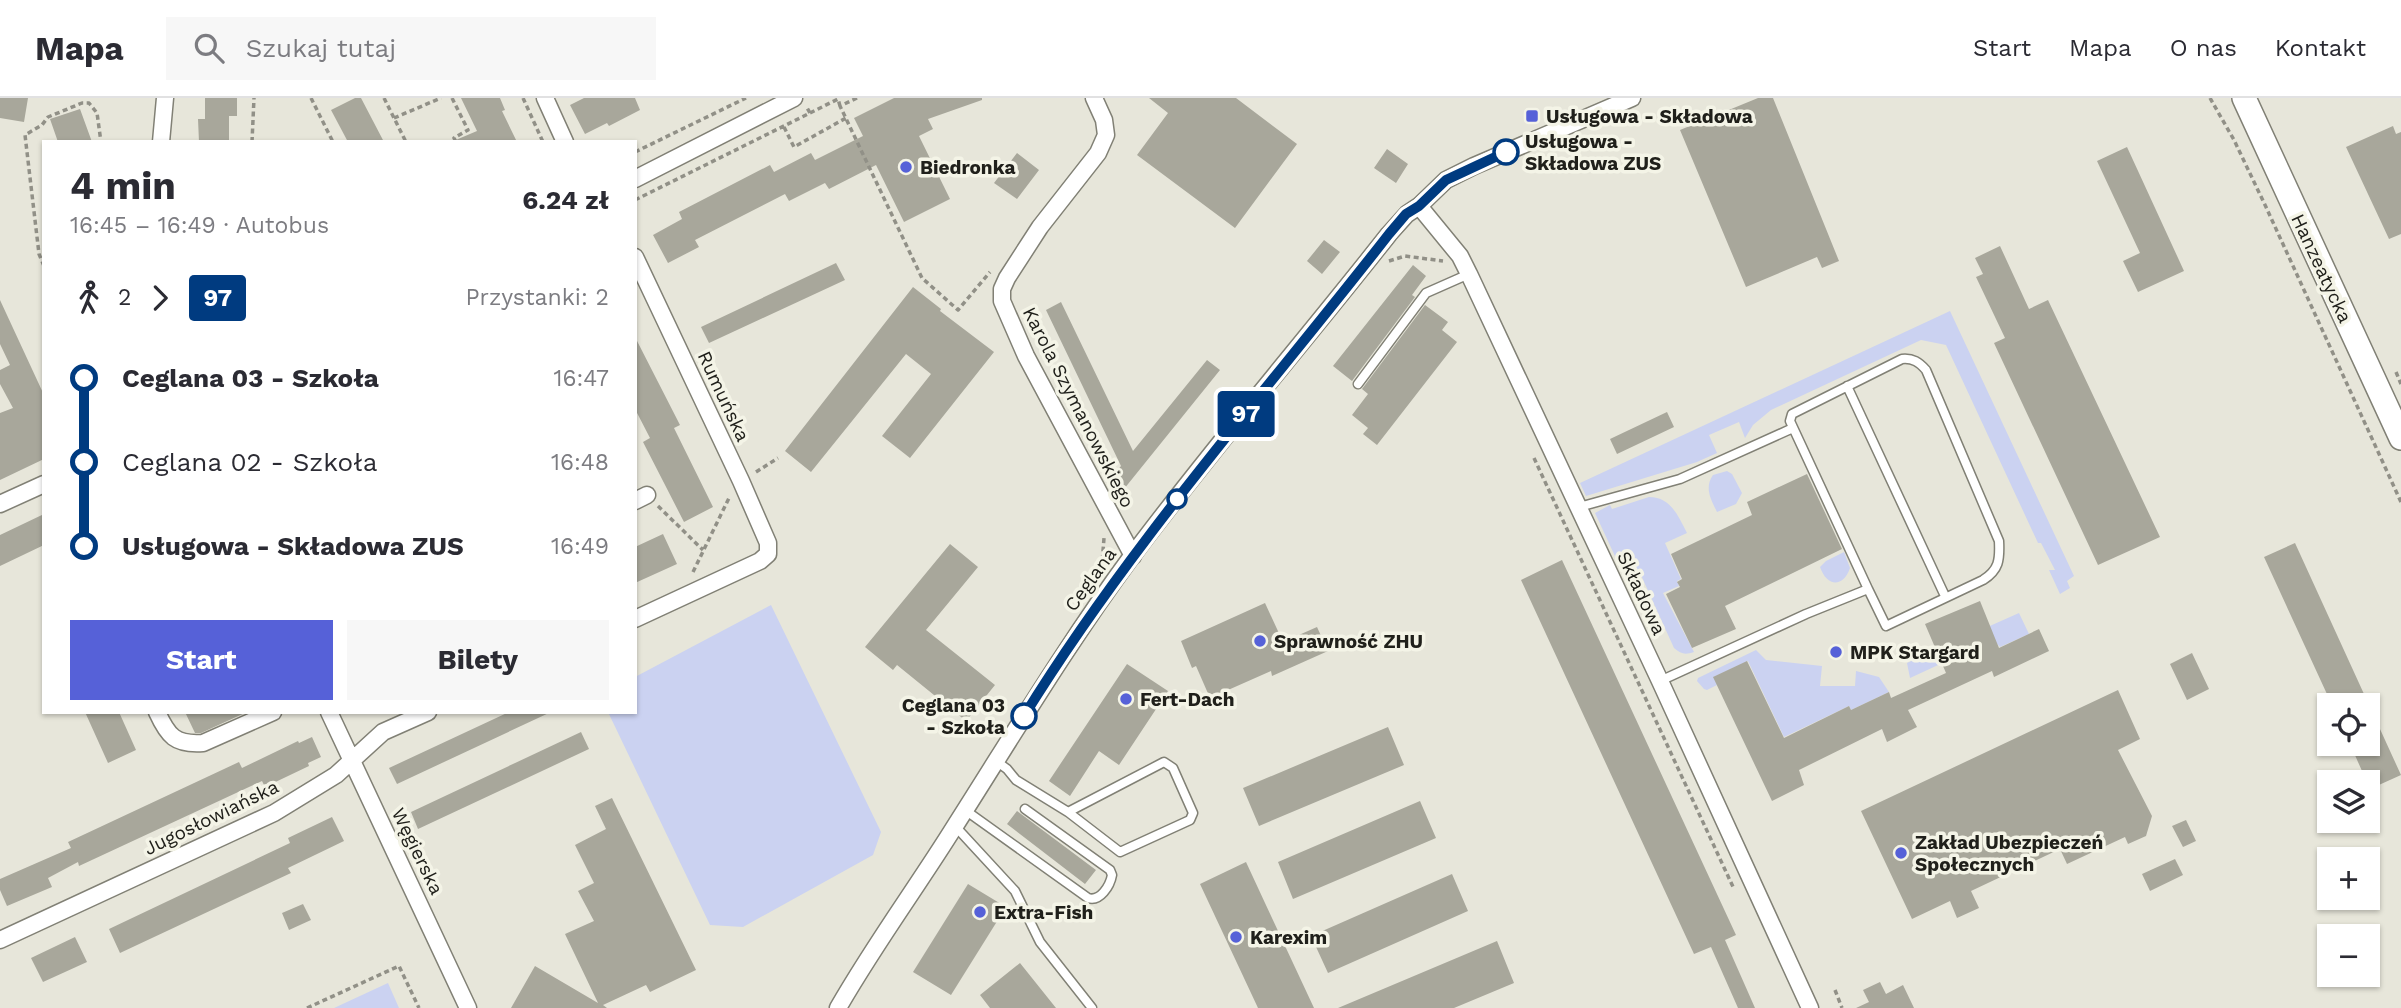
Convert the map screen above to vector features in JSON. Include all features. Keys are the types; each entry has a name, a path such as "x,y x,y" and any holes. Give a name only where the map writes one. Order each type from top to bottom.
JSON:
{"street":[{"path":"161,140 165,98"},
{"path":"545,98 564,140"},
{"path":"637,178 794,98"},
{"name":"Karola Szymanowskiego","path":"1094,98 1104,120 1106,135 1098,153 1040,227 1007,278 1002,289 1002,301 1026,356 1133,556"},
{"name":"Ceglana","path":"838,1008 861,968 1077,633 1133,556 1406,214 1419,206 1446,180 1464,170 1632,98"},
{"name":"Hanzeatycka","path":"2244,98 2401,438"},
{"name":"Składowa","path":"1419,206 1460,256 1469,274 1810,1008"},
{"name":"Rumuńska","path":"637,261 768,543 768,554 760,561 637,618"},
{"path":"0,504 42,485"},
{"path":"158,714 167,733 190,744 203,743 268,714"},
{"name":"Węgierska","path":"330,714 468,1008"},
{"name":"Jugosłowiańska","path":"0,940 274,813 336,775 383,732 424,714"}],"lane":[{"path":"1358,384 1426,293 1469,274"},
{"path":"1902,359 1914,360 1926,370 2000,541 1999,564 1994,572 1983,580 1886,626 1793,428 1790,421 1792,414 1902,359"},
{"path":"1847,386 1945,596"},
{"path":"1579,507 1680,479 1793,428"},
{"path":"1660,681 1806,614 1868,589"},
{"path":"996,761 1016,780 1068,812 1120,852 1190,820 1193,813 1173,768 1164,762 1068,812"},
{"path":"965,810 1088,898 1099,898 1111,880 1110,870 1025,809"},
{"path":"955,826 1016,891 1040,942 1092,1008"}],"path":[{"path":"253,140 254,98"},
{"path":"311,98 332,140"},
{"path":"384,98 405,140"},
{"path":"394,118 441,98"},
{"path":"452,98 468,130 455,140"},
{"path":"523,98 541,140"},
{"path":"637,151 746,98"},
{"path":"802,98 810,113"},
{"path":"840,106 857,98"},
{"path":"2210,98 2234,139 2261,195 2401,502"},
{"path":"637,199 838,99 922,278 958,310 984,279"},
{"path":"42,261 24,135 42,125 48,117 82,103 89,103 97,113 101,140"},
{"path":"784,126 794,147 846,118"},
{"path":"1371,256 1382,264 1405,256 1446,262 1452,281"},
{"path":"1533,455 1738,896"},
{"path":"692,573 732,492 729,486 778,458"},
{"path":"641,498 704,550"},
{"path":"307,1008 399,965 419,1008"},
{"path":"1835,990 1842,1008"}],"shaded area":[{"path":"1950,311 2074,576 2067,581 2070,588 2060,594 2049,570 2055,570 2041,543 2038,543 1946,345 1921,340 1771,410 1753,425 1745,438 1739,422 1709,435 1717,453 1697,462 1586,496 1580,483"},
{"path":"1727,471 1732,474 1742,493 1736,504 1717,512 1709,493 1709,484 1713,475"},
{"path":"1649,497 1668,504 1687,533 1665,543 1681,579 1677,581 1679,586 1663,593 1694,652 1691,653 1679,652 1674,648 1640,573 1620,567 1595,513 1610,505 1612,509"},
{"path":"1844,552 1850,568 1847,575 1839,582 1831,581 1820,567"},
{"path":"771,605 881,832 873,855 743,927 710,925 609,714 637,714 637,676"},
{"path":"2019,613 2029,634 2000,647 1983,629"},
{"path":"1940,648 1949,660 1910,678 1907,663"},
{"path":"1756,650 1766,660 1822,666 1820,686 1855,686 1856,671 1879,677 1889,692 1851,710 1849,706 1784,737 1748,661 1714,677 1717,685 1707,690 1697,681 1698,678"},
{"path":"388,983 399,1008 334,1008"}],"building":[{"path":"0,98 28,98 24,122 0,118"},
{"path":"205,98 237,98 237,116 229,116 229,140 199,140 198,119 205,119"},
{"path":"355,98 361,98 383,140 347,140 331,110"},
{"path":"461,98 500,98 505,110 502,111 516,140 456,140 477,131"},
{"path":"584,98 635,98 640,110 609,126 607,123 585,134 570,105"},
{"path":"894,98 982,98 928,119 933,129 919,136 950,199 904,222 876,165 829,189 825,183 789,201 785,194 695,240 699,247 668,263 653,235 682,219 679,212 770,165 774,172 811,153 815,160 863,136 854,118"},
{"path":"1149,98 1236,98 1297,144 1235,228 1137,155 1168,113"},
{"path":"1758,98 1773,98 1839,261 1822,268 1817,257 1746,287 1680,130"},
{"path":"80,109 91,140 57,140 50,119"},
{"path":"2393,126 2396,134 2401,132 2401,234 2389,239 2346,147"},
{"path":"2127,147 2184,271 2138,292 2123,261 2140,253 2097,161"},
{"path":"1387,149 1408,164 1396,183 1374,168"},
{"path":"1017,153 1039,170 1017,199 994,183"},
{"path":"1324,240 1340,252 1322,274 1307,261"},
{"path":"2000,246 2029,309 2048,300 2160,537 2098,565 1994,343 2005,338 1976,277 1983,274 1975,258"},
{"path":"836,263 845,280 709,343 701,327"},
{"path":"1413,265 1426,276 1412,295 1415,297 1352,381 1333,366"},
{"path":"913,287 994,352 910,458 882,436 931,374 906,354 811,472 785,451"},
{"path":"0,300 42,391 42,460 0,480 0,413 13,408 0,384 0,370 10,365 0,344"},
{"path":"1061,302 1133,451 1207,360 1220,370 1124,489 1111,478 1121,466 1046,310"},
{"path":"1425,305 1448,322 1442,330 1457,342 1377,445 1363,434 1368,428 1352,415 1368,394 1362,389"},
{"path":"637,341 680,425 674,428 713,507 684,522 643,442 650,438 637,413"},
{"path":"1667,412 1674,427 1617,454 1610,439"},
{"path":"1807,474 1842,549 1725,606 1736,629 1692,648 1666,594 1680,587 1677,582 1682,579 1671,554 1752,515 1747,502"},
{"path":"42,515 42,546 0,566 0,535"},
{"path":"663,534 677,564 637,582 637,546"},
{"path":"2295,543 2364,693 2326,693 2264,557"},
{"path":"950,544 978,567 926,630 995,685 966,721 897,665 893,670 865,647"},
{"path":"1562,560 1736,935 1725,940 1755,1008 1738,1008 1711,947 1694,954 1521,580"},
{"path":"1980,601 1999,648 2039,629 2049,651 1994,677 1992,671 1908,710 1917,727 1887,742 1882,729 1799,770 1804,785 1772,801 1713,677 1747,661 1784,738 1849,706 1851,710 1889,692 1891,698 1946,673 1925,624"},
{"path":"1265,603 1283,642 1317,627 1328,651 1272,676 1271,671 1210,698 1196,666 1192,668 1181,641"},
{"path":"2192,653 2209,689 2187,700 2170,664"},
{"path":"1127,664 1168,691 1119,765 1099,751 1070,796 1049,781"},
{"path":"2118,690 2140,739 2118,750 2152,816 2146,836 2128,844 2125,837 2067,864 2060,849 1971,891 1979,908 1957,918 1950,901 1912,919 1861,811"},
{"path":"86,714 120,714 136,750 108,763"},
{"path":"186,714 243,714 201,733 195,733"},
{"path":"505,714 547,714 397,784 389,768"},
{"path":"1388,727 1404,765 1259,826 1243,788"},
{"path":"2380,729 2401,775 2380,784 2380,770 2362,770 2355,756 2380,756"},
{"path":"581,732 589,749 418,829 411,812"},
{"path":"312,737 321,757 308,763 309,766 265,787 262,781 79,866 78,862 48,878 52,887 7,906 0,890 0,879 71,848 68,842 239,762 242,768"},
{"path":"612,798 696,970 650,992 646,985 603,1005 607,1008 511,1008 535,966 598,1003 565,934 594,921 578,891 594,883 575,845 606,829 595,806"},
{"path":"1420,801 1436,838 1293,899 1278,862"},
{"path":"1017,811 1096,870 1085,884 1007,824"},
{"path":"332,817 344,841 288,868 291,873 120,953 109,929 290,843 288,838"},
{"path":"2186,820 2196,841 2183,847 2172,826"},
{"path":"2175,859 2183,875 2150,891 2142,874"},
{"path":"1246,862 1314,1008 1258,1008 1200,884"},
{"path":"1452,874 1468,911 1328,973 1311,936"},
{"path":"968,884 1006,907 951,995 913,972"},
{"path":"303,904 311,920 289,930 282,913"},
{"path":"75,937 87,962 43,982 31,958"},
{"path":"1497,941 1514,983 1454,1008 1338,1008"},
{"path":"1020,963 1056,1008 990,1008 980,995"},
{"path":"1880,982 1886,994 1903,985 1914,1008 1856,1008 1869,1002 1863,990"}],"bus line":[{"name":"97","path":"1024,716 1085,622 1153,530 1406,214 1419,206 1446,180 1506,152"}],"place":[{"name":"Usługowa - Składowa","path":"1532,116"},
{"name":"Usługowa - Składowa ZUS","path":"1506,152"},
{"name":"Biedronka","path":"906,167"},
{"name":"Sprawność ZHU","path":"1260,641"},
{"name":"MPK Stargard","path":"1836,652"},
{"name":"Fert-Dach","path":"1126,699"},
{"name":"Ceglana 03 - Szkoła","path":"1024,716"},
{"name":"Zakład Ubezpieczeń Społecznych","path":"1901,853"},
{"name":"Extra-Fish","path":"980,912"},
{"name":"Karexim","path":"1236,937"}]}
